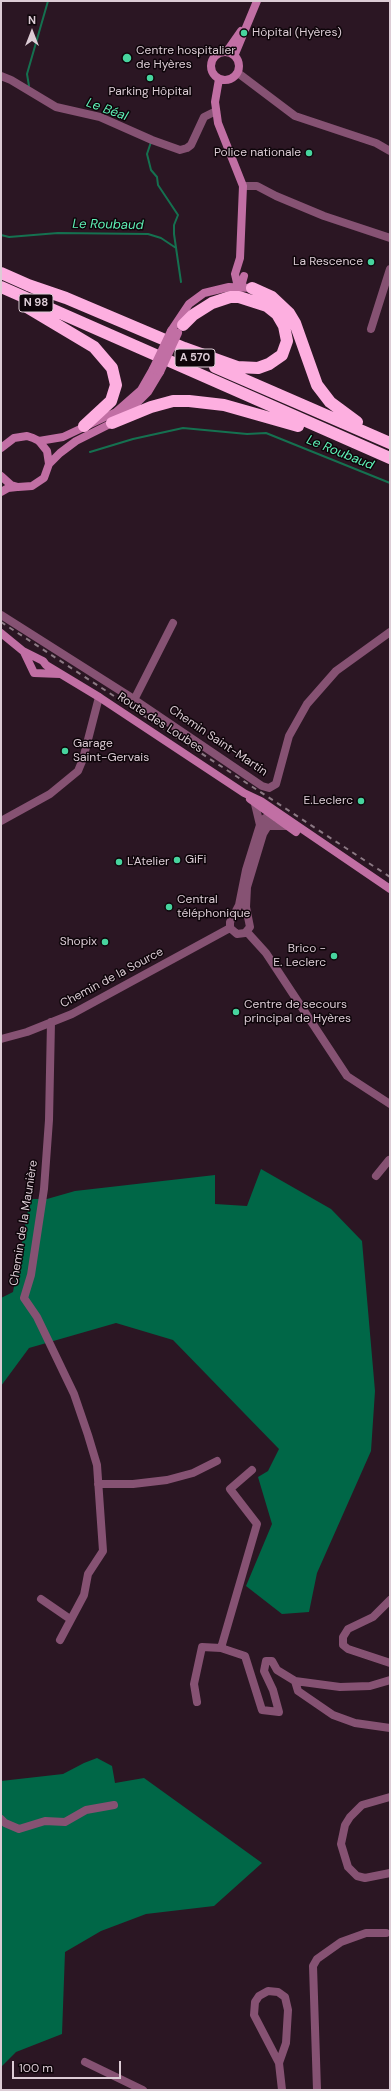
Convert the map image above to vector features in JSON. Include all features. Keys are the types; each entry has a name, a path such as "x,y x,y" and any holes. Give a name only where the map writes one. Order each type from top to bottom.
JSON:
{"highway":[{"name":"A 570","path":"1,273 390,443"},
{"path":"28,285 66,298 184,348 227,364 247,368 258,368 269,364 282,355 286,347 287,334 277,314 259,298 241,292 239,279"},
{"name":"N 98","path":"1,287 390,458"},
{"path":"252,288 272,297 289,313 295,323 307,362 317,385 330,402 354,421 390,438"},
{"path":"1,293 81,338 94,347 108,361 115,376 116,385 111,401 84,426"},
{"path":"177,330 202,309 230,297 248,299 267,306"},
{"path":"112,423 151,407 173,401 203,402 277,419 390,462"}],"main road":[{"path":"231,52 257,1"},
{"path":"220,52 231,52 239,60 240,67 238,73 226,80 219,79 213,74 211,61 220,52"},
{"path":"177,330 199,305 234,290 239,279 243,186 218,123 216,111 219,79"},
{"path":"239,279 252,288"},
{"path":"1,476 11,485 18,487 25,488 38,483 44,478 49,464 60,453 76,441 112,423 141,400 157,371 189,304 204,293 239,279"},
{"path":"217,288 239,279"},
{"path":"39,442 63,438 84,426 116,412 141,390 157,371"},
{"path":"1,448 7,442 20,436 27,436 39,442 47,451 49,464"},
{"path":"1,492 8,488 18,487"},
{"path":"1,633 23,651 38,660 43,661 44,669 34,673 23,651"},
{"path":"31,666 33,662 38,660"},
{"name":"Route des Loubes","path":"44,669 61,674 99,697 244,793 268,806 390,889"},
{"name":"Route des Loubes","path":"244,793 255,804 286,826 344,859"}],"street":[{"path":"238,73 295,116 376,143 390,151"},
{"path":"1,76 12,80 56,107 100,117 152,140 180,150 191,145 204,117 216,111"},
{"path":"243,186 257,186 276,196 343,223 390,238"},
{"path":"371,329 390,269"},
{"name":"Chemin Saint-Martin","path":"1,615 134,700 262,786 269,788 276,784 294,724 307,704 336,671 390,632"},
{"path":"134,700 173,623"},
{"path":"1,820 50,794 78,771 83,759 99,697"},
{"path":"255,804 260,825"},
{"path":"247,932 250,925 246,907 247,887 263,834 269,826 271,815 268,806"},
{"path":"247,932 237,934 230,928 230,922 239,905 242,886 260,825 265,818 271,815 282,816"},
{"path":"269,826 286,826"},
{"path":"233,917 242,914 249,919"},
{"name":"Chemin de la Source","path":"1,1039 27,1032 72,1014 230,928"},
{"path":"247,932 266,953 347,1076 390,1104"},
{"name":"Chemin de la Maunière","path":"51,1022 49,1120 44,1189 31,1275 24,1298 37,1318 74,1394 97,1465 103,1551 88,1574 84,1595 60,1640"},
{"path":"376,1176 390,1160"},
{"path":"98,1484 133,1484 167,1480 193,1473 217,1461"},
{"path":"221,1648 258,1524 230,1489 252,1470"},
{"path":"41,1599 70,1619"},
{"path":"390,1600 373,1617 348,1629 343,1637 343,1645 348,1650 390,1663"},
{"path":"197,1702 194,1684 202,1647 221,1648 245,1656 262,1710 279,1712 273,1690 264,1672 266,1661 272,1661 277,1670 296,1680 340,1687 370,1686 390,1680"},
{"path":"296,1680 298,1691 333,1715 354,1723 390,1728"},
{"path":"390,1797 362,1805 350,1817 345,1825 341,1844 348,1867 357,1876 365,1878 390,1873"},
{"path":"1,1819 5,1823 19,1829 45,1821 65,1822 86,1810 114,1805"},
{"path":"318,2090 313,1966 317,1959 341,1942 366,1933 386,1933"},
{"path":"280,2063 258,2026 254,2015 255,2002 258,1996 268,1990 278,1992 285,1997 288,2010 286,2043 280,2063 282,2090"},
{"path":"85,2062 143,2090"}],"green space":[{"path":"261,1169 331,1209 362,1241 375,1391 371,1451 317,1573 309,1612 282,1614 246,1586 272,1524 258,1477 268,1471 279,1449 173,1340 116,1323 29,1348 1,1386 1,1298 13,1292 30,1199 47,1199 75,1191 215,1175 215,1204 247,1206"},
{"path":"97,1758 112,1766 115,1783 144,1778 262,1863 214,1906 146,1914 101,1931 65,1952 62,2034 16,2052 1,2067 1,1781 63,1774"}],"waterway":[{"name":"Le Béal","path":"29,86 27,74 48,1"},
{"name":"Le Béal","path":"151,142 147,154 151,170 157,177 158,185 178,215 174,225 174,234 181,282"},
{"name":"Le Roubaud","path":"1,235 9,237 58,233 148,234 161,238 176,248"},
{"name":"Le Roubaud","path":"90,452 133,439 183,428 247,434 266,433 390,483"}],"railway":[{"path":"1,622 390,877"}],"place":[{"name":"Hôpital (Hyères)","path":"244,33"},
{"name":"Centre hospitalier de Hyères","path":"127,58"},
{"name":"Parking Hôpital","path":"150,78"},
{"name":"Police nationale","path":"309,153"},
{"name":"La Rescence","path":"371,262"},
{"name":"Garage Saint-Gervais","path":"65,751"},
{"name":"E.Leclerc","path":"361,801"},
{"name":"GiFi","path":"177,860"},
{"name":"L'Atelier","path":"119,862"},
{"name":"Central téléphonique","path":"169,907"},
{"name":"Shopix","path":"105,942"},
{"name":"Brico - E. Leclerc","path":"334,956"},
{"name":"Centre de secours principal de Hyères","path":"236,1012"}]}
